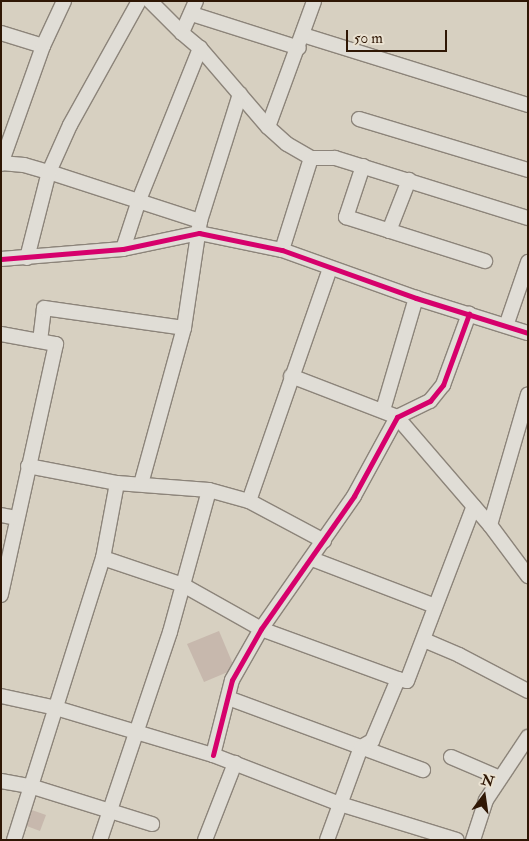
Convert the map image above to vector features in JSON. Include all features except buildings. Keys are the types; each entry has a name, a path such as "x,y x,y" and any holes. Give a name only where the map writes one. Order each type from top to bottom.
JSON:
{"street":[{"path":"64,1 43,46 1,164 24,165 139,200 200,227 282,250 416,298 528,333"},
{"path":"27,258 49,172 70,125 139,1"},
{"path":"150,1 200,48 268,127 287,144 311,158 335,158 528,218"},
{"path":"268,127 301,41 314,1"},
{"path":"182,33 194,7 301,41 528,104"},
{"path":"1,33 43,46"},
{"path":"123,249 139,200 200,48"},
{"path":"142,484 184,328 200,227 240,94"},
{"path":"359,119 528,170"},
{"path":"282,250 311,158"},
{"path":"363,166 346,217 485,261"},
{"path":"390,231 409,180"},
{"path":"1,259 123,249 200,227"},
{"path":"506,326 528,262"},
{"path":"249,501 330,268"},
{"path":"383,410 416,298"},
{"path":"40,341 44,308 184,328"},
{"path":"214,755 232,680 261,629 354,496 397,417 430,401 442,385 468,314"},
{"path":"1,334 56,344 16,518 1,595"},
{"path":"291,376 397,417 474,506 528,576"},
{"path":"490,526 528,394"},
{"path":"28,466 117,483 209,490 249,501 324,541"},
{"path":"14,840 102,558 117,483"},
{"path":"100,840 108,810 137,732 170,632 209,490"},
{"path":"102,558 183,585 261,629 398,680 407,681 474,506"},
{"path":"1,515 16,518"},
{"path":"312,558 435,606"},
{"path":"424,640 528,691"},
{"path":"327,840 360,747 372,741 398,680"},
{"path":"1,696 56,708 214,755 421,835 457,840"},
{"path":"228,698 423,770"},
{"path":"473,840 486,800 528,737"},
{"path":"451,757 500,778"},
{"path":"205,840 235,763"},
{"path":"1,781 30,786 152,824"}],"cycle path":[{"path":"1,259 123,249 199,233 282,250 416,298 528,333"},
{"path":"213,755 232,680 261,629 354,496 397,417 430,401 443,385 469,314"}]}
